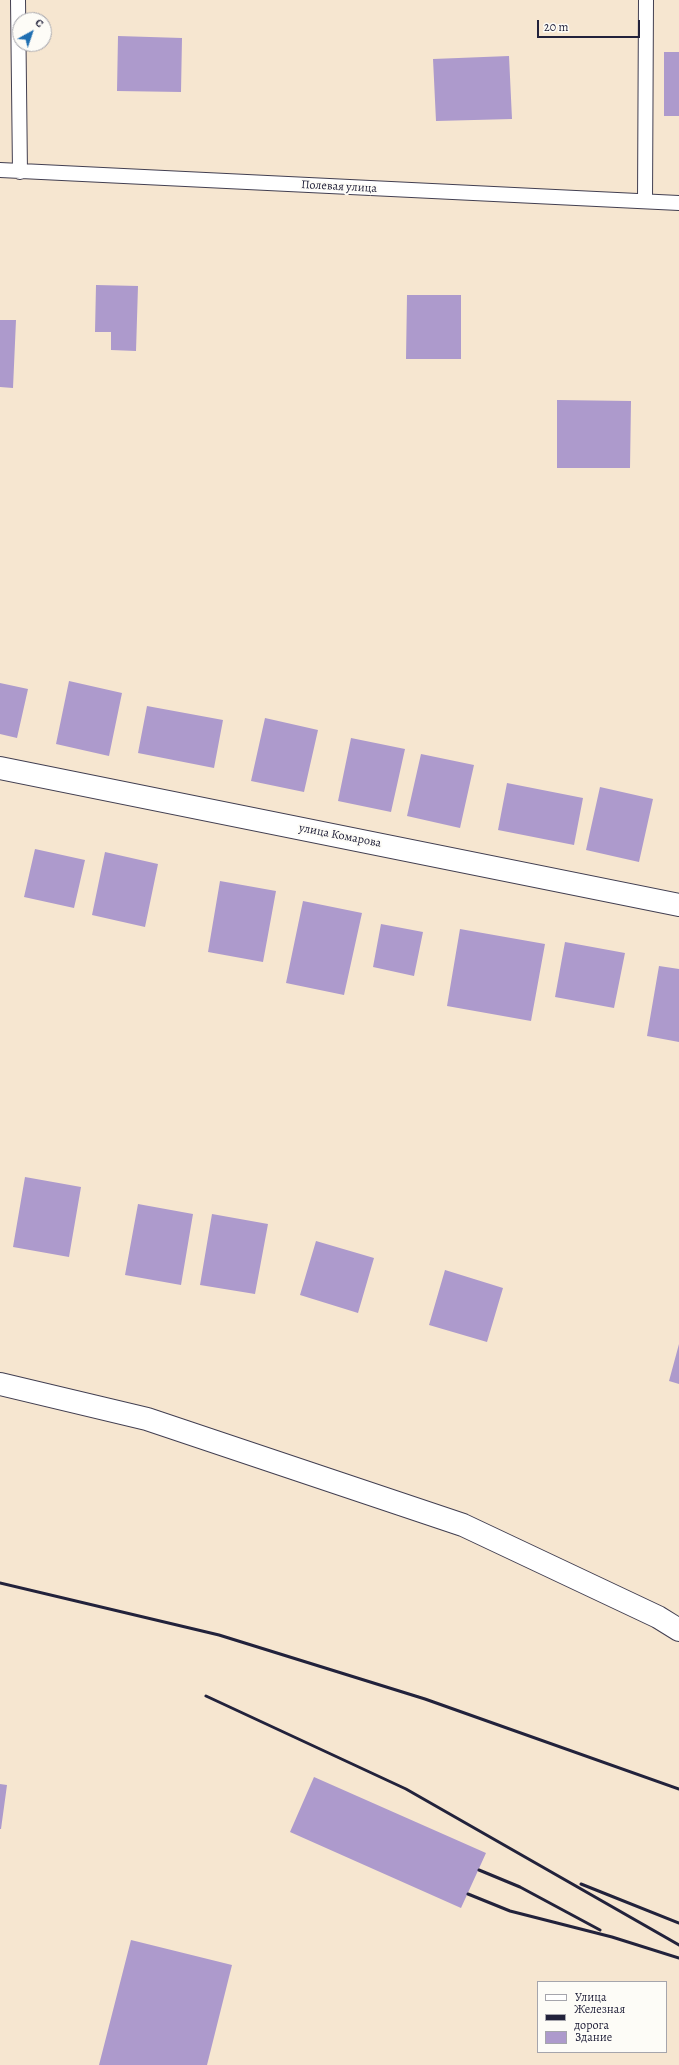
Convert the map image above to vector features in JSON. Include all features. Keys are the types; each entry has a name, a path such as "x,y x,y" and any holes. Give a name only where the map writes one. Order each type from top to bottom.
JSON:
{"street":[{"name":"улица Комарова","path":"0,768 679,905"},
{"path":"0,1384 147,1419 463,1525 658,1617 679,1630"}],"lane":[{"path":"18,0 20,172"},
{"path":"645,201 646,0"},
{"name":"Полевая улица","path":"0,170 679,203"}],"building":[{"path":"118,36 182,38 181,92 117,91"},
{"path":"664,52 679,52 679,116 664,116"},
{"path":"509,56 512,119 436,121 433,59"},
{"path":"96,285 138,286 136,351 111,350 111,332 95,332"},
{"path":"407,295 461,295 461,359 406,359"},
{"path":"0,320 16,320 13,388 0,387"},
{"path":"557,400 631,401 630,468 557,468"},
{"path":"69,681 122,693 109,756 56,744"},
{"path":"0,683 28,689 17,738 0,734"},
{"path":"147,706 223,720 214,768 138,753"},
{"path":"265,718 318,730 304,792 251,781"},
{"path":"351,738 405,749 391,812 338,801"},
{"path":"421,754 474,765 460,828 407,816"},
{"path":"507,783 583,798 574,845 498,830"},
{"path":"600,787 653,799 639,862 586,850"},
{"path":"35,849 85,860 74,908 24,897"},
{"path":"105,852 158,864 145,927 92,915"},
{"path":"220,881 276,891 263,962 208,952"},
{"path":"303,901 362,913 344,995 286,983"},
{"path":"381,924 423,932 414,976 373,967"},
{"path":"460,929 545,944 531,1021 447,1006"},
{"path":"565,942 625,953 614,1008 555,997"},
{"path":"659,966 679,969 679,1042 647,1036"},
{"path":"25,1177 81,1187 69,1257 13,1247"},
{"path":"138,1204 193,1214 181,1285 125,1275"},
{"path":"212,1214 268,1224 255,1294 200,1285"},
{"path":"316,1241 374,1258 358,1313 300,1295"},
{"path":"445,1270 503,1288 487,1342 429,1325"},
{"path":"679,1344 679,1384 669,1381"},
{"path":"314,1777 486,1853 461,1908 290,1832"},
{"path":"0,1784 7,1785 1,1829 0,1829"},
{"path":"131,1940 232,1965 207,2065 99,2065"}],"railway":[{"path":"0,1583 219,1635 425,1699 679,1789"},
{"path":"206,1696 406,1789 679,1945"},
{"path":"479,1870 520,1887 600,1930"},
{"path":"581,1884 679,1923"},
{"path":"468,1894 510,1911 612,1937 679,1958"}]}
